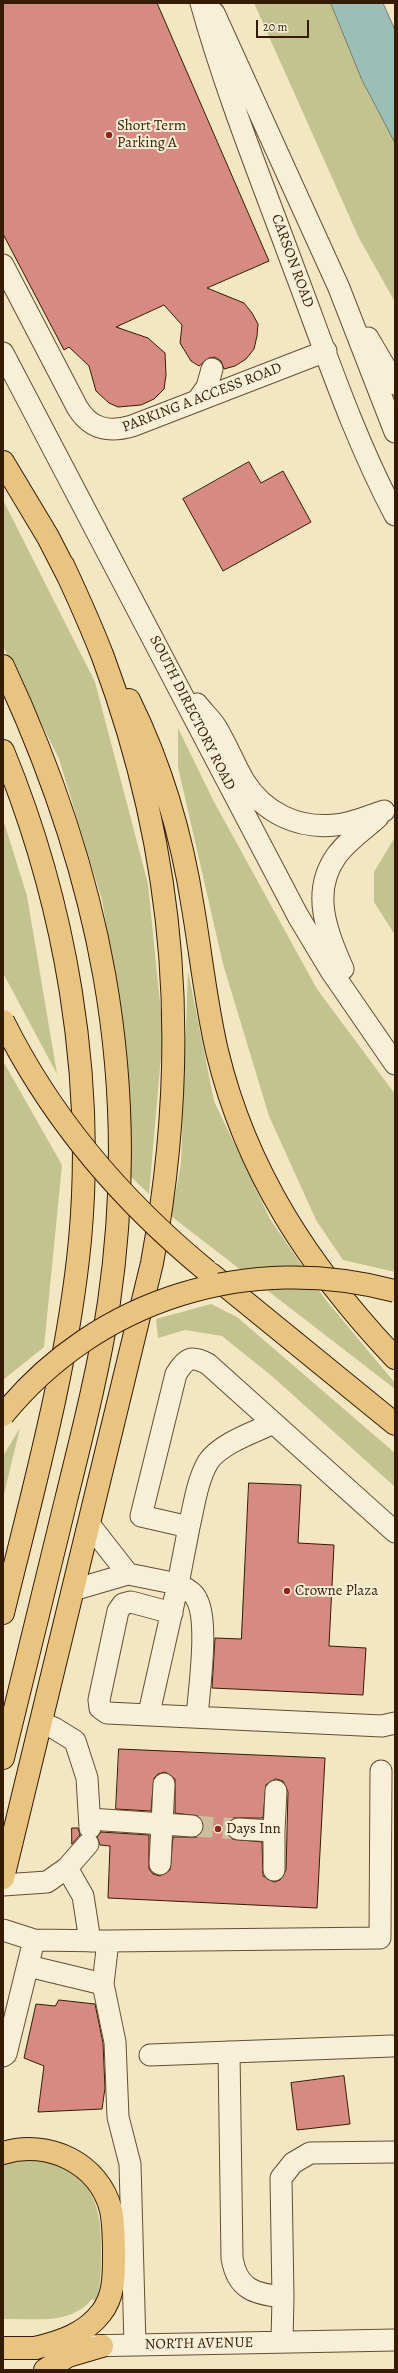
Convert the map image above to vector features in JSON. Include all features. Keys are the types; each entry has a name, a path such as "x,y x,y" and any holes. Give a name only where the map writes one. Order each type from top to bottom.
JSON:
{"main road":[{"path":"3,462 63,565 142,727 163,783 188,875 217,1051 234,1110 245,1141 267,1187 307,1252 356,1314 395,1358"},
{"path":"3,1878 152,1263 163,1199 173,1102 174,1004 169,938 161,875 140,778 123,717 103,656 63,565"},
{"path":"3,666 55,786 75,846 92,910 105,973 114,1039 120,1137 116,1233 104,1334 84,1427 3,1758"},
{"path":"3,751 39,854 62,948 78,1045 83,1141 80,1240 71,1306 46,1433 3,1612"},
{"path":"3,1021 38,1084 86,1150 150,1221 207,1271 395,1424"},
{"path":"3,1415 36,1378 87,1339 145,1307 190,1291 238,1280 298,1276 351,1281 395,1291"},
{"path":"3,2153 27,2148 38,2149 51,2151 73,2160 83,2167 100,2187 108,2203 113,2220 114,2277 107,2304 94,2321 86,2328 64,2340 35,2348"},
{"path":"45,2370 68,2356 102,2346"},
{"name":"NORTH AVENUE","path":"3,2348 35,2348"}],"street":[{"name":"CARSON ROAD","path":"201,3 218,65 326,351 367,458 395,515"},
{"path":"210,3 339,288 395,432"},
{"name":"PARKING A ACCESS ROAD","path":"3,265 72,399 90,424 104,429 119,430 326,351"},
{"path":"339,288 395,384"},
{"name":"SOUTH DIRECTORY ROAD","path":"3,353 298,916 365,1022 395,1064"},
{"path":"197,401 207,387 212,369"},
{"path":"173,675 216,727 245,783 268,808 286,819 300,824 324,826 348,823 390,808"},
{"path":"365,1022 329,936 323,916 323,894 332,864 338,854 390,808"},
{"path":"189,1527 141,1516 176,1374 183,1363 197,1358 208,1364 395,1532"},
{"path":"149,1713 199,1484 208,1462 232,1442 267,1426 271,1421"},
{"path":"89,1524 128,1574"},
{"path":"73,1590 128,1574 178,1584 197,1598 201,1608 202,1649 197,1717"},
{"path":"172,1613 131,1602 123,1604 118,1611 99,1700 100,1708 107,1713 149,1713 197,1717 382,1726 395,1723"},
{"path":"3,1885 47,1882 68,1868 89,1831 87,1778 75,1741 54,1728 41,1723"},
{"path":"3,1930 34,1940 99,1941 380,1938 381,1771"},
{"path":"160,1864 164,1784"},
{"path":"274,1870 276,1791"},
{"path":"89,1831 161,1824 192,1826"},
{"path":"238,1829 274,1831"},
{"path":"68,1868 83,1896 99,1941 103,1984 115,2042 118,2117 130,2164 135,2345"},
{"path":"3,2056 6,2054 34,1940"},
{"path":"28,1966 103,1984"},
{"path":"150,2055 392,2046"},
{"path":"228,2052 232,2258 234,2271 243,2285 261,2295 282,2297"},
{"path":"282,2342 281,2178 293,2163 310,2153 395,2152"},
{"name":"NORTH AVENUE","path":"35,2348 395,2340"}],"green space":[{"path":"254,3 331,3 362,80 395,143 395,302 359,238"},
{"path":"3,500 95,682 148,884 163,1033 149,1194 128,1174 125,1040 102,900 59,759 3,646"},
{"path":"178,728 213,800 317,989 395,1094 395,1272 343,1260 316,1220 269,1116 223,964 178,767"},
{"path":"3,819 27,896 57,1074 3,973"},
{"path":"395,837 395,935 374,902 374,872"},
{"path":"188,971 214,1101 270,1219 325,1299 395,1383 395,1389 171,1216 181,1164"},
{"path":"3,1061 62,1165 44,1347 3,1380"},
{"path":"211,1304 237,1317 395,1453 395,1487 273,1377 222,1336 185,1330 158,1338 156,1319"},
{"path":"20,1428 3,1498 3,1456"},
{"path":"26,2158 46,2162 63,2168 76,2176 86,2187 94,2200 98,2215 101,2233 101,2265 100,2283 96,2301 92,2299 83,2308 62,2317 51,2319 3,2319 3,2165"}],"water":[{"path":"331,3 383,3 395,30 395,143 362,80"}],"building":[{"name":"Short Term Parking A","path":"3,3 157,3 269,261 207,288 244,303 252,313 258,324 257,336 254,349 246,359 235,366 224,369 221,361 215,357 209,358 199,366 191,361 180,343 182,325 164,305 116,327 148,338 165,353 166,375 164,389 154,399 141,405 118,407 109,403 96,391 89,366 69,347 64,350 3,234"},
{"path":"249,462 261,483 283,471 311,522 223,571 183,499"},
{"name":"Crowne Plaza","path":"249,1483 301,1485 298,1543 334,1545 329,1646 366,1648 363,1695 212,1688 215,1638 241,1639"},
{"name":"Days Inn","path":"119,1749 325,1758 317,1908 108,1898 110,1846 100,1845 97,1837 101,1832 149,1835 149,1869 153,1874 160,1876 170,1870 173,1837 197,1837 202,1833 204,1826 198,1816 175,1813 175,1779 165,1772 158,1774 154,1778 151,1811 116,1809","holes":["276,1779 283,1781 288,1792 286,1870 280,1880 274,1882 263,1876 262,1842 232,1839 226,1829 228,1822 233,1818 263,1818 266,1785"]},
{"path":"72,1828 78,1828 80,1835 72,1844"},
{"path":"59,2000 95,2004 103,2043 105,2088 102,2109 38,2112 44,2066 24,2058 36,2004 55,2006"},
{"path":"344,2076 350,2124 297,2130 291,2083"}],"tunnel":[{"path":"192,1826 238,1829"}],"place":[{"name":"Short Term Parking A","path":"109,135"},
{"name":"Crowne Plaza","path":"287,1591"},
{"name":"Days Inn","path":"218,1829"}]}
